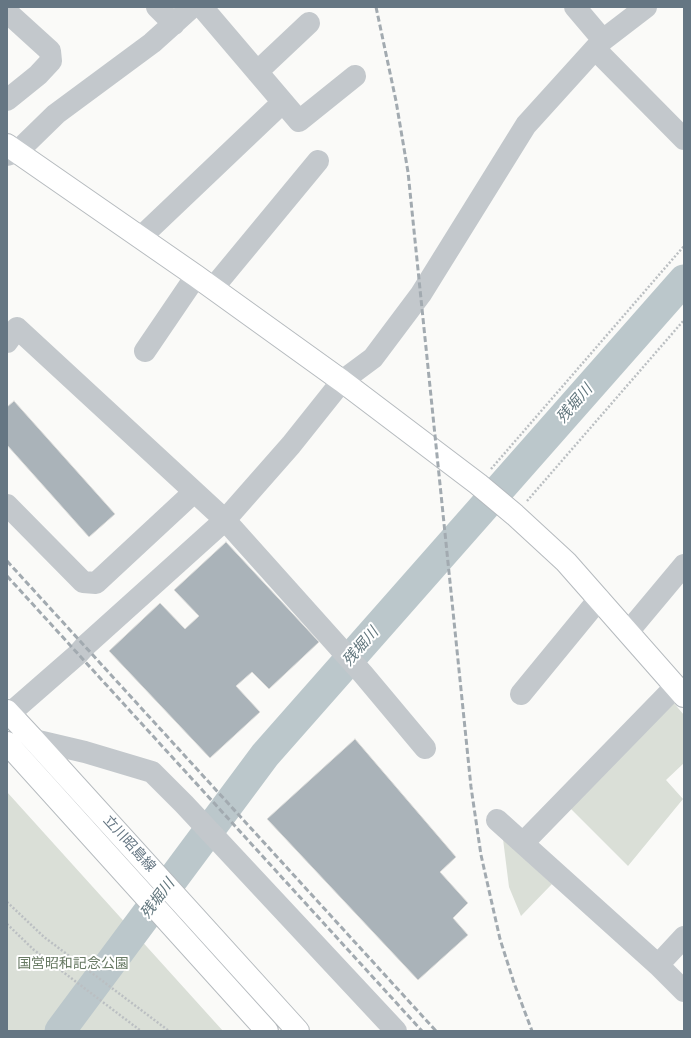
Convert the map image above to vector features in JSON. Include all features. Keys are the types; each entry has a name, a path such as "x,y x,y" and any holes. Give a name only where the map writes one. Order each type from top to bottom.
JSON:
{"main road":[{"path":"10,150 141,237 205,282 342,381 478,484 515,515 566,562 680,691"},
{"name":"立川昭島線","path":"8,714 34,740 298,1031"},
{"name":"立川昭島線","path":"7,743 267,1031"}],"street":[{"path":"157,7 174,24"},
{"path":"10,150 152,43 192,7"},
{"path":"202,7 299,121 355,76"},
{"path":"575,7 599,45 684,139"},
{"path":"8,714 78,654 225,520 291,445 342,381 373,358 421,294 526,125 599,45 646,7"},
{"path":"7,12 50,51 51,61 38,75 7,100"},
{"path":"257,72 308,23"},
{"path":"141,237 282,102"},
{"path":"145,351 205,282 318,161"},
{"path":"12,335 225,520 363,674 425,748"},
{"path":"7,505 83,582 96,583 194,492"},
{"path":"628,632 684,565"},
{"path":"521,694 599,599"},
{"path":"524,843 680,691"},
{"path":"34,740 84,752 152,772 184,804 396,1031"},
{"path":"497,820 658,965 684,991"},
{"path":"658,965 684,937"}],"path":[{"path":"478,484 684,246"},
{"path":"515,515 684,320"},
{"path":"7,902 54,944 169,1031"},
{"path":"7,924 44,958 141,1031"}],"green space":[{"path":"673,702 684,715 684,763 666,780 683,799 628,866 566,804"},
{"name":"国営昭和記念公園","path":"7,792 223,1031 7,1031"},
{"path":"503,839 552,884 521,916 509,887"}],"building":[{"path":"14,401 115,514 89,537 7,445 7,407"},
{"path":"226,542 319,642 269,689 252,672 236,686 260,712 210,758 109,651 160,603 185,629 199,616 174,590"},
{"path":"355,739 456,857 440,872 468,903 453,918 468,935 418,980 267,819"}],"waterway":[{"name":"残堀川","path":"60,1031 265,755 684,280"}],"railway":[{"path":"376,7 396,101 408,172 471,787 481,855 500,939 514,983 532,1031"},
{"path":"7,561 436,1031"},
{"path":"7,576 422,1031"}]}
